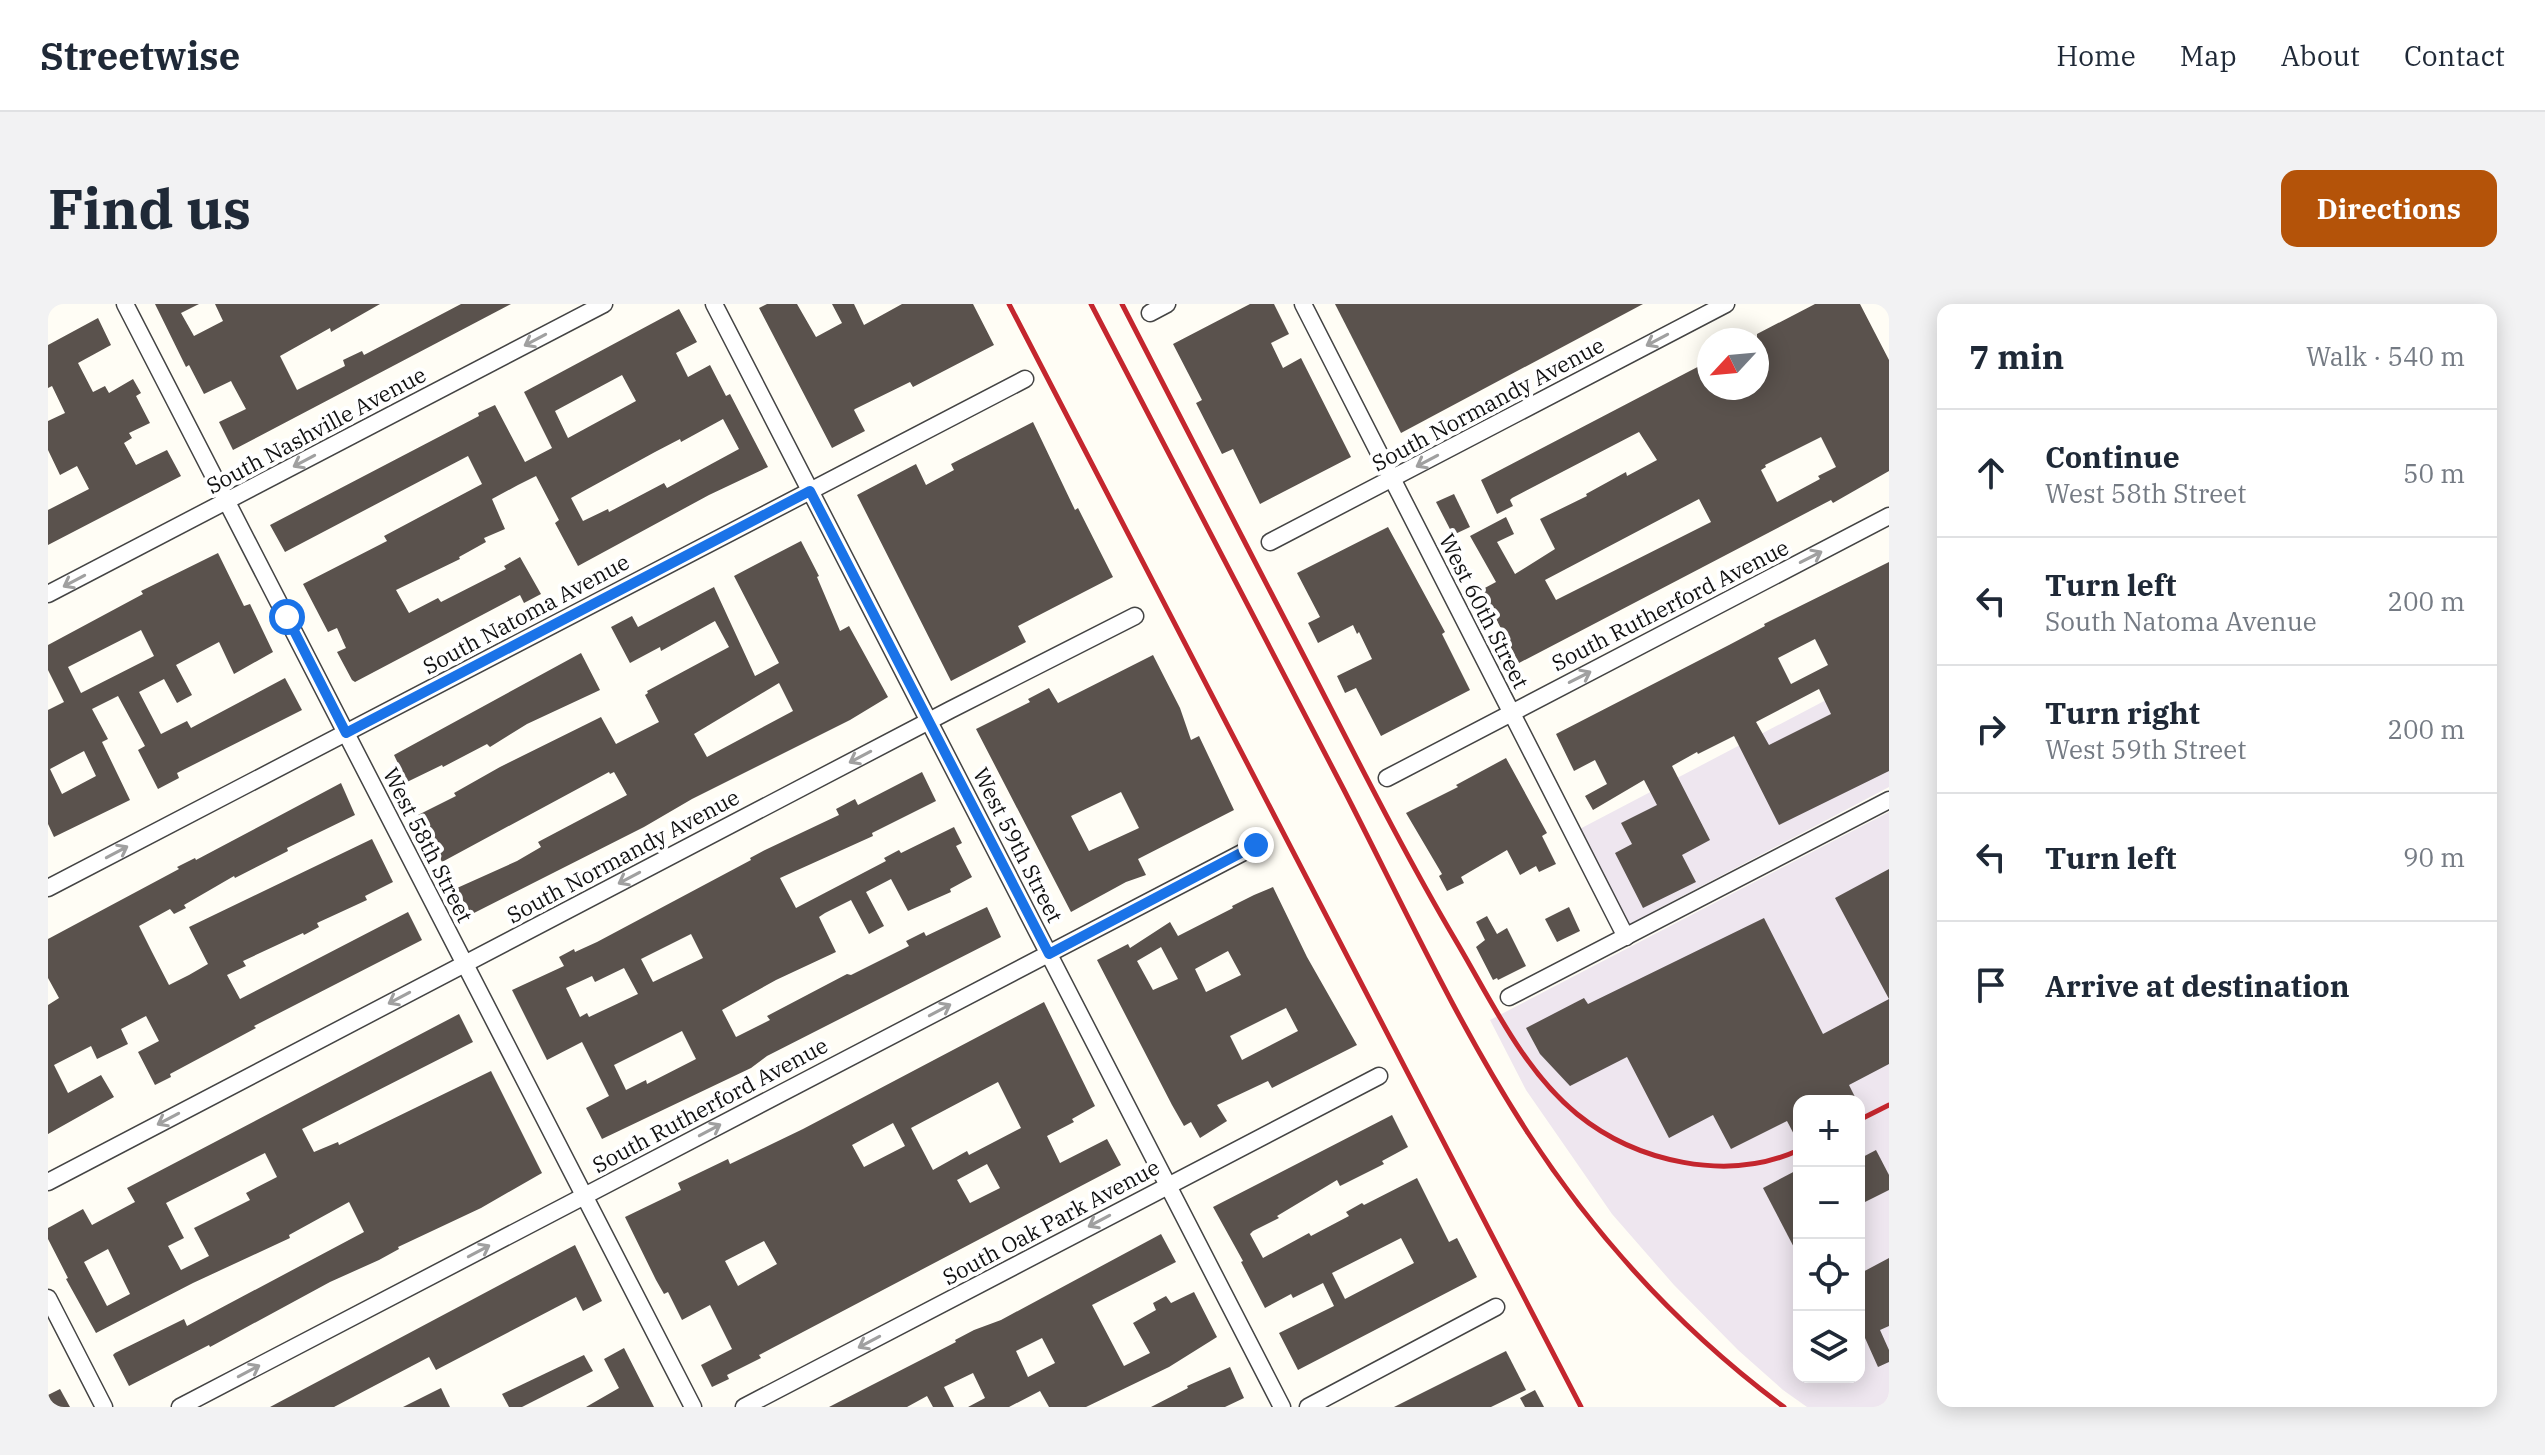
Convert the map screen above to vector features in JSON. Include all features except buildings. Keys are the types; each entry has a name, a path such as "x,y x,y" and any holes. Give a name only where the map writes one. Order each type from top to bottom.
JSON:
{"street":[{"name":"West 58th Street","path":"125,304 693,1407"},
{"name":"South Nashville Avenue","path":"48,594 604,304"},
{"name":"West 59th Street","path":"714,304 1282,1407"},
{"path":"1150,313 1167,304"},
{"name":"West 60th Street","path":"1303,304 1626,937"},
{"name":"South Normandy Avenue","path":"1270,542 1726,304"},
{"name":"South Natoma Avenue","path":"48,888 1025,379"},
{"name":"South Rutherford Avenue","path":"1387,778 1889,516"},
{"name":"South Normandy Avenue","path":"48,1182 1135,616"},
{"path":"1509,997 1889,800"},
{"name":"South Rutherford Avenue","path":"180,1407 1261,843"},
{"name":"South Oak Park Avenue","path":"744,1407 1379,1076"},
{"path":"48,1298 104,1407"},
{"path":"1308,1407 1496,1307"}],"shaded area":[{"path":"1889,667 1889,787 1624,927 1574,832"},
{"path":"1889,812 1889,1407 1807,1407 1783,1390 1738,1350 1674,1285 1612,1214 1526,1090 1490,1020"}],"railway":[{"path":"1009,304 1581,1407"},
{"path":"1091,304 1410,921 1502,1092 1583,1210 1644,1282 1711,1347 1784,1407"},
{"path":"1122,304 1436,907 1495,1010 1540,1077 1577,1114 1601,1131 1654,1155 1713,1166 1743,1165 1793,1152"},
{"path":"1865,1117 1889,1105"}],"route":[{"path":"287,617 346,733 810,491 1049,954 1256,845"}]}
